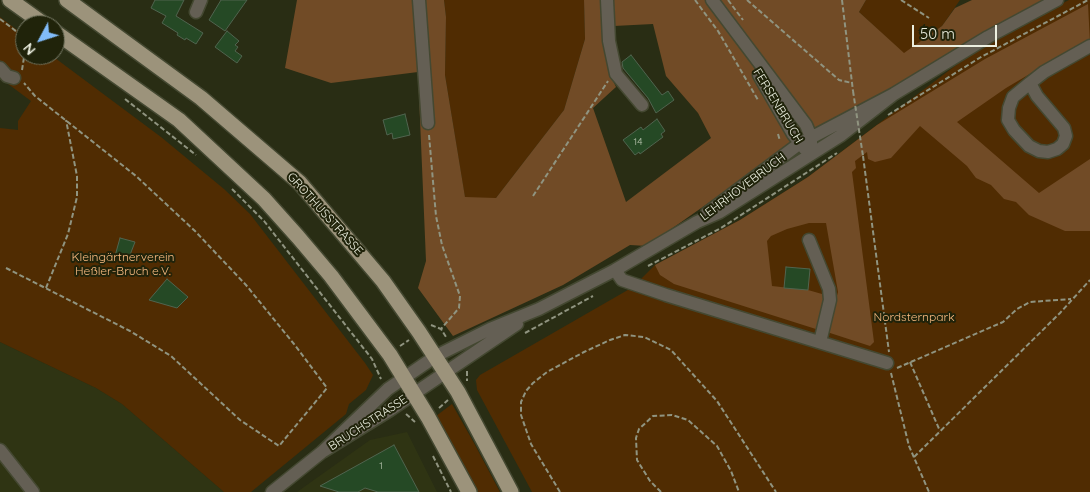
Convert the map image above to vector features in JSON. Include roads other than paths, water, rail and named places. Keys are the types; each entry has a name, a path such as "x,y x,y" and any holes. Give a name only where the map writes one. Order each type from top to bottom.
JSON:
{"main road":[{"path":"10,0 31,15"},
{"name":"GROTHUSSTRASSE","path":"67,0 201,98 300,183 384,281 436,356 446,371 511,492"},
{"path":"65,39 179,120 264,199 332,276 404,377 469,492"}],"street":[{"path":"419,0 428,123"},
{"path":"607,0 609,41 616,74 642,105"},
{"name":"FERSENBRUCH","path":"712,0 806,125 811,137 810,154"},
{"name":"LEHRHOVEBRUCH","path":"697,222 723,199 799,144 894,94 988,37 1057,0"},
{"name":"FERSENBRUCH","path":"733,30 799,144 810,154"},
{"path":"1030,83 1037,96 1064,128 1066,136 1063,144 1057,149 1048,152 1038,151 1029,146 1014,130 1008,120 1013,97 1030,83 1058,63 1090,46"},
{"path":"0,68 7,76 17,79"},
{"name":"LEHRHOVEBRUCH","path":"414,393 539,310 615,270 697,222 720,212 840,136 894,94"},
{"path":"809,240 830,289 830,300 820,342"},
{"path":"615,270 622,280 887,363"},
{"name":"LEHRHOVEBRUCH","path":"404,377 436,356 490,329 539,310"},
{"name":"BRUCHSTRASSE","path":"322,452 359,414 404,377"},
{"name":"BRUCHSTRASSE","path":"272,492 322,452 414,393"},
{"path":"0,450 33,492"}],"park label":[{"name":"Kleingärtnerverein Heßler-Bruch e.V.","path":"123,264"},
{"name":"Nordsternpark","path":"914,317"}]}
